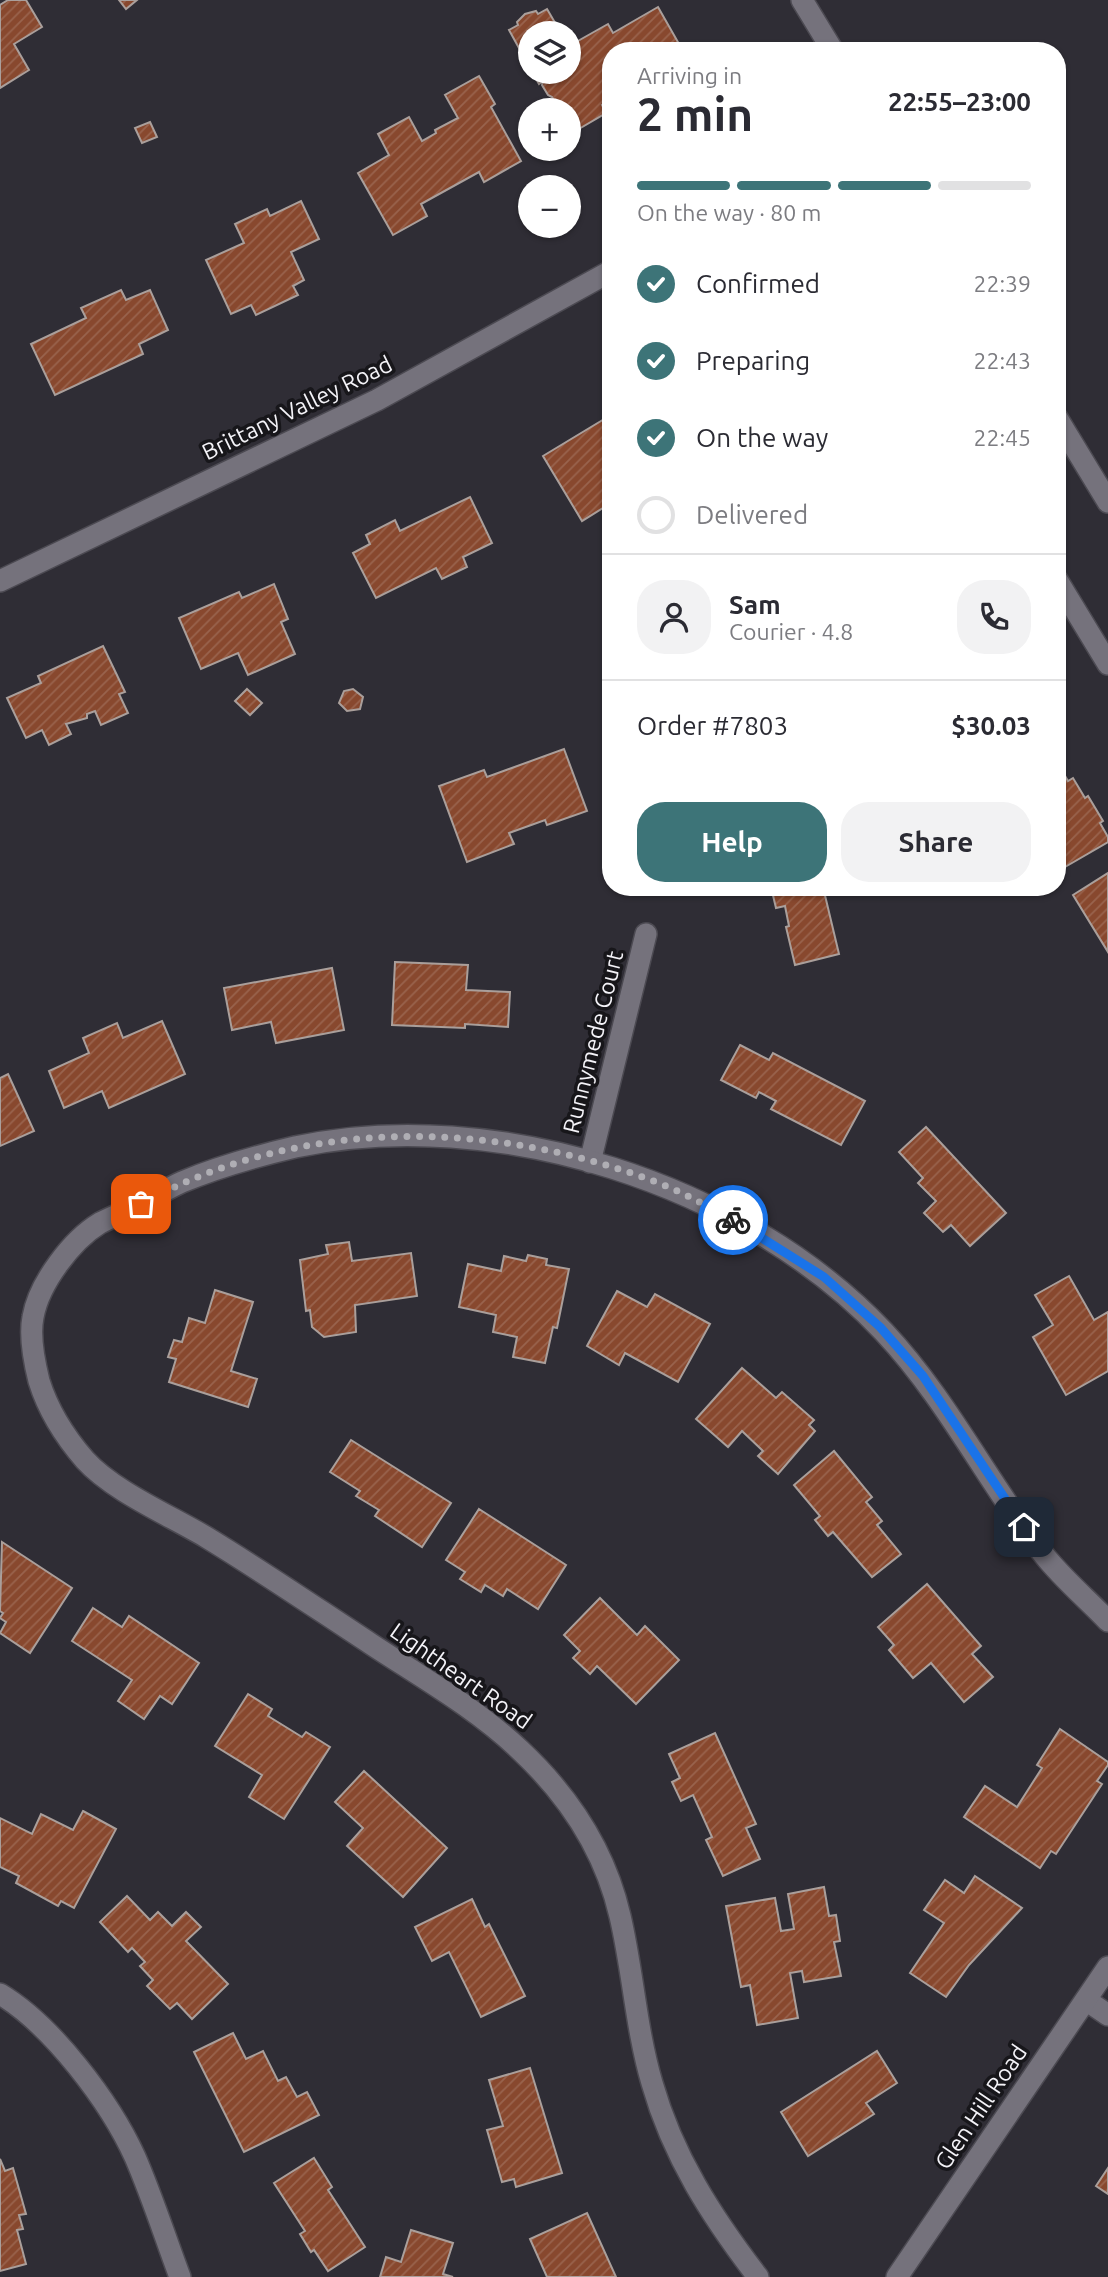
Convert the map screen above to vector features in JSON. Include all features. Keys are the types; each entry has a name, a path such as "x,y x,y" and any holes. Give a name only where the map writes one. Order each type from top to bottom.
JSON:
{"street":[{"path":"802,0 828,42"},
{"name":"Brittany Valley Road","path":"0,581 377,400 602,276"},
{"path":"1066,433 1108,502"},
{"path":"1066,595 1108,664"},
{"name":"Runnymede Court","path":"590,1161 646,934"},
{"name":"Lightheart Road","path":"590,1161 518,1144 425,1136 354,1139 298,1147 229,1165 176,1185 96,1225 70,1248 43,1289 35,1310 32,1320 32,1348 38,1378 50,1412 87,1462 111,1482 212,1541 464,1705 520,1749 568,1802 601,1858 619,1911 650,2078 666,2126 682,2164 703,2200 758,2277"},
{"path":"590,1161 657,1183 746,1226 824,1277 880,1327 923,1376 993,1484 1048,1560 1108,1621"},
{"name":"Glen Hill Road","path":"897,2277 1108,1967"},
{"path":"0,1994 54,2039 91,2083 134,2156 180,2277"},
{"path":"1086,2000 1108,2015"}],"building":[{"path":"8,0 26,0 42,27 14,44 29,70 0,88 0,5"},
{"path":"119,0 137,0 126,9"},
{"path":"658,7 678,42 602,42 602,115 581,128 581,98 553,98 542,84 581,84 581,39 608,24 613,33"},
{"path":"547,9 554,21 518,21 525,14 536,11 538,14"},
{"path":"518,25 518,46 509,30"},
{"path":"479,76 495,104 491,107 518,156 518,161 521,161 484,182 479,172 421,204 427,216 393,235 358,173 389,155 378,134 409,117 422,141 436,133 435,130 458,118 445,95"},
{"path":"150,122 157,137 142,143 135,128"},
{"path":"301,201 319,239 291,252 304,280 293,286 298,295 256,315 251,305 231,314 206,260 244,243 235,224 267,209 270,216"},
{"path":"121,290 126,300 150,290 168,330 139,344 143,354 55,395 31,344 86,318 81,308"},
{"path":"602,420 602,509 582,521 543,456"},
{"path":"470,497 492,543 463,557 467,567 442,579 436,568 376,598 353,553 370,544 366,535 395,520 400,531"},
{"path":"274,584 288,619 281,622 295,654 248,675 238,653 201,669 179,618 239,592 242,598"},
{"path":"103,646 125,692 119,694 128,713 101,725 95,711 87,714 87,718 66,724 71,734 49,745 42,730 26,738 7,698 41,683 38,676"},
{"path":"247,689 262,703 250,715 235,701"},
{"path":"353,689 363,697 360,709 347,711 339,703 344,691"},
{"path":"564,749 587,811 547,825 545,820 509,833 514,844 467,862 439,786 484,770 487,777"},
{"path":"1066,778 1068,781 1073,778 1085,798 1088,796 1103,821 1100,823 1108,842 1066,866"},
{"path":"1108,873 1108,952 1073,895"},
{"path":"773,896 825,896 839,954 795,965 786,927 789,926 785,906 776,908"},
{"path":"395,962 468,965 466,990 510,992 508,1027 465,1024 465,1028 392,1025"},
{"path":"332,968 344,1030 276,1043 271,1022 232,1030 224,988"},
{"path":"162,1021 185,1074 109,1108 102,1091 64,1108 49,1071 89,1053 83,1038 117,1023 123,1038"},
{"path":"740,1045 769,1060 773,1053 865,1101 841,1145 771,1109 776,1101 759,1092 756,1098 721,1080"},
{"path":"8,1074 34,1131 0,1146 0,1078"},
{"path":"926,1127 1006,1213 970,1246 951,1225 943,1232 924,1213 936,1201 918,1183 923,1178 899,1152"},
{"path":"349,1242 352,1261 411,1253 417,1296 355,1305 356,1332 324,1337 312,1327 310,1310 306,1311 300,1260 328,1254 326,1245"},
{"path":"528,1255 547,1259 546,1265 569,1269 557,1328 553,1327 545,1363 513,1357 517,1337 493,1332 496,1315 459,1307 468,1264 501,1271 504,1256 526,1261"},
{"path":"1069,1276 1094,1320 1108,1312 1108,1371 1066,1395 1033,1337 1053,1325 1035,1295"},
{"path":"215,1290 253,1302 231,1371 257,1379 248,1407 169,1382 176,1359 168,1357 174,1340 182,1342 189,1318 205,1323"},
{"path":"617,1291 647,1307 655,1294 710,1324 678,1382 625,1353 619,1365 587,1346"},
{"path":"742,1368 776,1398 782,1392 814,1420 809,1425 815,1431 778,1474 758,1456 763,1451 742,1431 728,1447 696,1419"},
{"path":"351,1440 451,1503 422,1547 375,1516 379,1510 356,1496 360,1491 330,1472"},
{"path":"834,1451 872,1497 866,1502 882,1521 877,1525 901,1554 872,1577 833,1532 828,1536 815,1520 820,1516 794,1485"},
{"path":"479,1509 566,1565 538,1609 507,1589 503,1596 485,1585 481,1592 460,1579 465,1572 446,1560"},
{"path":"2,1542 72,1588 30,1653 0,1633 6,1622 0,1618 3,1613 0,1611"},
{"path":"927,1584 981,1646 972,1654 993,1677 964,1702 931,1663 913,1678 889,1650 894,1645 878,1627"},
{"path":"600,1598 637,1635 645,1626 679,1660 636,1704 597,1666 590,1674 573,1658 580,1651 564,1635"},
{"path":"93,1608 122,1627 129,1616 199,1663 172,1704 160,1696 144,1719 118,1701 132,1680 72,1641"},
{"path":"248,1694 272,1709 268,1716 302,1737 306,1732 330,1747 284,1819 249,1797 262,1775 215,1746"},
{"path":"1060,1729 1108,1762 1108,1765 1097,1781 1102,1784 1056,1854 1051,1851 1040,1868 964,1817 985,1786 1017,1807 1042,1768 1037,1765"},
{"path":"715,1733 756,1824 746,1828 760,1859 723,1876 706,1840 712,1837 693,1795 681,1801 672,1782 680,1778 669,1754"},
{"path":"364,1771 447,1848 403,1897 347,1846 363,1828 335,1802"},
{"path":"83,1811 116,1829 74,1908 61,1901 58,1906 16,1883 19,1876 0,1867 0,1818 32,1834 41,1814 73,1830"},
{"path":"975,1876 1022,1908 969,1965 946,1997 910,1973 944,1923 924,1910 945,1880 964,1893"},
{"path":"824,1887 829,1916 836,1915 840,1941 834,1942 841,1976 804,1982 802,1971 790,1973 798,2018 757,2025 750,1985 741,1987 726,1906 775,1898 781,1931 794,1929 788,1894"},
{"path":"127,1896 150,1920 158,1912 172,1926 186,1912 201,1927 186,1941 228,1984 192,2019 177,2003 170,2009 147,1986 153,1980 140,1966 145,1962 132,1948 128,1952 100,1922"},
{"path":"472,1899 485,1927 489,1924 525,1996 481,2017 449,1952 432,1961 415,1927"},
{"path":"233,2033 246,2059 263,2051 278,2081 286,2077 297,2097 307,2092 319,2115 244,2152 194,2052"},
{"path":"877,2051 897,2083 866,2103 874,2114 808,2156 781,2112"},
{"path":"530,2068 562,2173 516,2187 514,2179 502,2182 487,2130 503,2126 489,2080"},
{"path":"314,2158 332,2187 328,2190 365,2247 328,2271 314,2250 311,2252 300,2234 305,2231 274,2183"},
{"path":"0,2159 5,2171 13,2168 26,2214 19,2215 23,2229 17,2230 26,2264 0,2271"},
{"path":"1108,2168 1108,2194 1096,2186"},
{"path":"587,2213 616,2277 547,2277 530,2239"},
{"path":"411,2230 453,2243 443,2274 453,2277 380,2277 386,2257 401,2262"}],"way so far":[{"path":"141,1204 176,1185 229,1165 298,1147 354,1139 425,1136 518,1144 590,1161 657,1183 733,1220"}],"route":[{"path":"733,1220 824,1277 880,1327 923,1376 1024,1527"}]}
